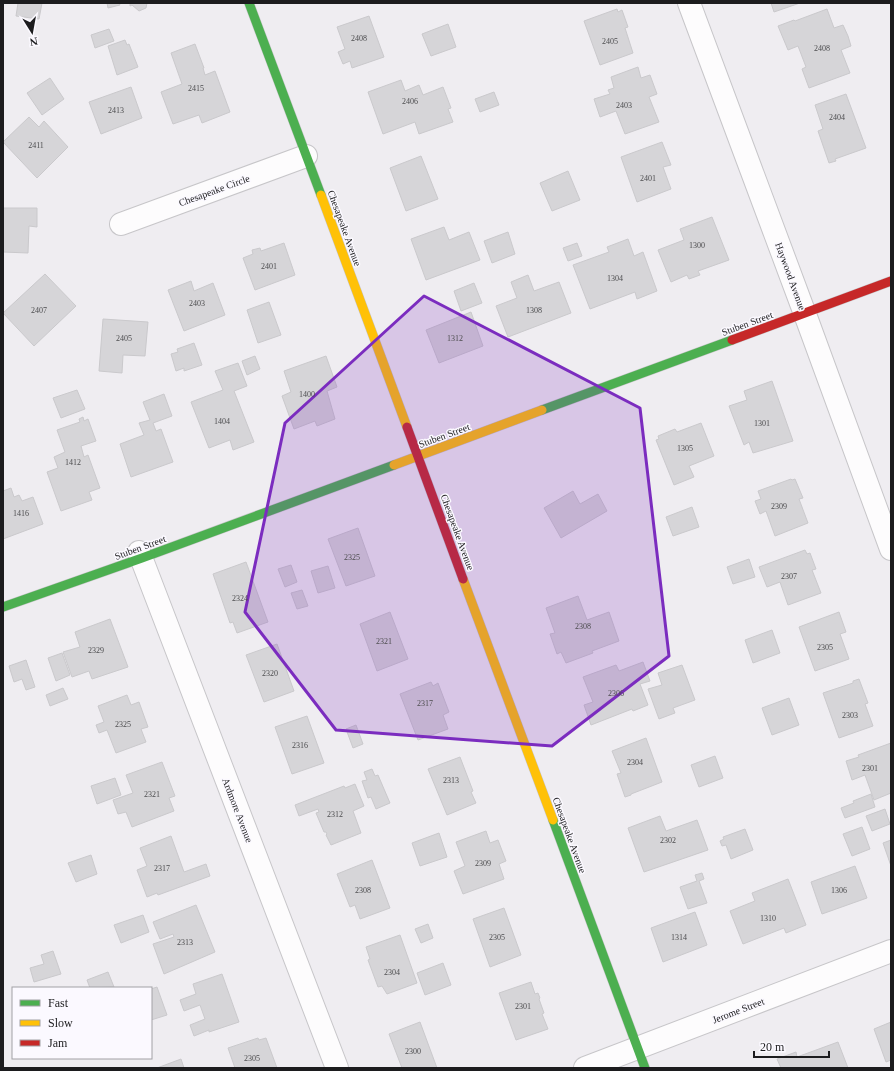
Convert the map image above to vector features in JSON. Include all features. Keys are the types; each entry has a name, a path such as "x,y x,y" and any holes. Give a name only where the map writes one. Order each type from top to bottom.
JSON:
{"street":[{"name":"Chesapeake Avenue","path":"249,3 642,1058"},
{"name":"Haywood Avenue","path":"689,3 891,549"},
{"name":"Chesapeake Circle","path":"121,224 306,156"},
{"name":"Stuben Street","path":"3,608 140,555 418,456 891,281"},
{"name":"Ardmore Avenue","path":"140,555 337,1068"},
{"name":"Jerome Street","path":"585,1068 642,1058 891,951"}],"highlighted area":[{"path":"424,296 640,408 669,656 552,746 336,730 245,612 285,423"}],"building":[{"path":"18,3 42,3 39,19 16,16"},
{"path":"107,3 119,3 120,5 108,8"},
{"path":"130,3 147,3 146,8 139,11 132,5 130,6"},
{"path":"771,3 800,3 774,12"},
{"path":"617,9 618,12 622,10 628,27 625,28 633,53 600,65 584,21"},
{"path":"827,9 834,28 843,25 848,36 851,46 841,50 850,73 809,88 802,69 806,67 798,46 788,50 778,26"},
{"path":"369,16 384,57 352,68 350,61 343,64 338,52 345,49 337,27"},
{"path":"448,24 456,47 431,56 422,34"},
{"path":"109,29 114,41 95,48 91,35"},
{"path":"125,40 127,45 129,44 138,67 117,75 108,46"},
{"path":"195,44 205,75 215,71 230,112 202,123 199,115 173,124 161,92 182,84 171,53"},
{"path":"638,67 641,78 650,75 657,94 649,97 659,122 625,134 616,111 600,117 594,99 610,94 608,90 614,88 611,77"},
{"path":"50,78 64,99 42,115 27,93"},
{"path":"401,80 405,91 419,85 423,95 443,87 451,108 448,109 453,122 419,134 415,122 383,134 368,92"},
{"path":"131,87 142,118 101,134 89,102"},
{"path":"494,92 499,105 480,112 475,99"},
{"path":"846,94 866,148 835,159 836,161 829,163 818,131 823,129 815,105"},
{"path":"29,117 39,127 44,121 68,147 37,178 3,142"},
{"path":"662,142 671,165 663,167 671,189 637,202 621,157"},
{"path":"421,156 438,199 406,211 390,168"},
{"path":"568,171 580,200 552,211 540,183"},
{"path":"3,208 37,208 37,227 29,226 28,253 3,252"},
{"path":"712,217 729,260 698,271 700,275 689,279 687,275 671,282 658,250 684,240 680,229"},
{"path":"444,227 449,240 469,232 480,260 426,280 411,239"},
{"path":"508,232 515,254 492,263 484,241"},
{"path":"628,239 634,256 643,252 657,291 637,299 635,292 590,309 573,265 609,252 607,247"},
{"path":"284,243 295,275 255,290 243,258 253,254 252,250 260,248 261,251"},
{"path":"577,243 582,256 568,261 563,248"},
{"path":"45,274 76,306 34,346 3,313"},
{"path":"528,275 534,291 559,282 571,313 508,337 496,306 517,298 511,282"},
{"path":"191,281 194,291 213,283 225,315 184,331 168,290"},
{"path":"474,283 482,303 461,311 454,291"},
{"path":"269,302 281,335 258,343 247,310"},
{"path":"471,312 483,346 439,363 426,330"},
{"path":"103,319 148,322 145,356 123,355 122,373 99,371"},
{"path":"194,343 202,365 184,371 184,368 176,371 171,354 178,352 177,349"},
{"path":"255,356 260,369 247,375 242,361"},
{"path":"326,356 337,387 327,391 335,419 317,426 315,421 294,429 282,396 291,392 284,371"},
{"path":"238,363 247,386 234,391 254,442 233,450 230,440 209,448 191,402 223,390 215,371"},
{"path":"772,381 793,441 753,453 749,442 744,445 729,406 747,400 744,391"},
{"path":"77,390 85,409 61,418 53,398"},
{"path":"164,394 172,416 153,423 156,431 161,429 173,462 131,477 120,444 144,435 139,423 150,420 143,402"},
{"path":"83,417 84,421 88,419 96,441 81,446 84,457 88,455 100,488 89,492 92,500 61,511 47,472 58,468 54,457 65,452 57,430 80,422 79,419"},
{"path":"701,423 714,456 689,466 694,477 674,485 656,440 659,439 658,436 675,429 677,432"},
{"path":"791,479 795,479 803,498 799,499 808,523 775,536 766,511 760,514 755,501 761,499 758,491"},
{"path":"11,488 14,497 19,495 22,501 33,497 43,524 3,539 3,491"},
{"path":"573,491 580,504 598,494 607,511 561,538 544,508"},
{"path":"692,507 699,527 673,536 666,517"},
{"path":"358,528 375,576 346,586 328,539"},
{"path":"805,550 807,554 810,553 816,569 812,570 821,593 788,605 780,582 767,587 759,567"},
{"path":"749,559 755,577 733,584 727,567"},
{"path":"246,562 268,622 237,633 233,622 230,623 213,574"},
{"path":"291,565 297,582 285,587 278,569"},
{"path":"328,566 335,588 318,593 311,571"},
{"path":"302,590 308,606 297,609 291,593"},
{"path":"578,596 587,620 609,612 619,641 566,663 561,652 557,654 550,634 555,633 546,608"},
{"path":"390,612 408,659 377,671 360,624"},
{"path":"839,612 846,632 840,634 849,659 815,671 799,627"},
{"path":"110,619 128,667 92,679 89,671 72,677 63,652 80,647 75,632"},
{"path":"772,630 780,653 753,663 745,640"},
{"path":"277,644 294,691 264,702 246,655"},
{"path":"62,653 70,675 56,681 48,658"},
{"path":"26,660 35,687 26,690 22,679 14,682 9,666"},
{"path":"643,662 650,681 640,684 648,705 633,711 632,709 591,725 584,705 593,702 583,677 616,665 619,671"},
{"path":"682,665 695,700 673,708 675,713 659,719 648,689 662,685 658,673"},
{"path":"859,679 868,703 865,704 873,726 839,738 823,693 853,683 853,681"},
{"path":"431,682 433,686 438,683 449,712 443,715 448,729 418,740 400,694"},
{"path":"63,688 68,699 50,706 46,695"},
{"path":"127,695 131,705 139,702 148,727 141,729 146,742 116,753 107,730 99,733 96,725 104,722 98,706"},
{"path":"789,698 799,725 772,735 762,708"},
{"path":"307,716 324,763 292,774 275,727"},
{"path":"356,725 363,744 353,748 346,729"},
{"path":"646,738 662,782 625,797 617,774 621,773 612,751"},
{"path":"891,743 891,793 874,800 865,775 852,780 846,761"},
{"path":"715,756 723,778 699,787 691,765"},
{"path":"460,757 476,803 447,815 428,769"},
{"path":"162,762 175,796 169,798 174,811 132,827 126,812 118,814 113,800 133,793 126,775"},
{"path":"372,769 375,776 378,775 390,803 376,809 371,797 368,798 362,781 367,780 364,772"},
{"path":"115,778 121,795 97,804 91,786"},
{"path":"355,784 364,806 353,811 361,833 331,845 316,813 319,812 318,809 299,816 295,805 344,786 345,788"},
{"path":"871,794 875,807 845,818 841,808 854,803 853,801"},
{"path":"885,809 890,824 872,831 866,816"},
{"path":"660,816 666,831 697,820 708,850 644,872 628,828"},
{"path":"862,827 870,849 852,856 843,834"},
{"path":"745,829 753,850 731,859 726,845 722,846 720,841 724,839 723,837"},
{"path":"486,831 490,843 498,840 506,861 499,864 504,879 463,894 454,871 465,866 456,842"},
{"path":"439,833 447,857 420,866 412,843"},
{"path":"171,836 184,872 206,864 210,876 158,895 157,893 147,897 137,870 147,866 140,848"},
{"path":"891,840 891,866 883,843"},
{"path":"91,855 97,874 76,882 68,863"},
{"path":"372,860 390,908 360,919 355,905 350,907 337,874"},
{"path":"855,866 867,898 822,914 811,882"},
{"path":"702,873 704,879 699,881 707,903 688,909 680,887 697,881 695,875"},
{"path":"788,879 806,925 786,933 784,928 743,944 730,911 755,901 752,893"},
{"path":"196,905 215,952 164,974 153,944 174,937 173,934 160,939 153,922"},
{"path":"504,908 521,955 490,967 473,919"},
{"path":"695,912 707,945 663,962 651,928"},
{"path":"143,915 149,932 121,943 114,925"},
{"path":"428,924 433,938 421,943 415,929"},
{"path":"400,935 417,983 387,994 382,986 378,987 368,960 370,959 366,947"},
{"path":"53,951 61,974 34,982 30,968 44,964 41,955"},
{"path":"443,963 451,985 425,995 417,973"},
{"path":"108,972 114,987 90,987 87,980"},
{"path":"222,974 239,1022 209,1032 209,1030 194,1036 190,1025 205,1019 200,1005 184,1011 180,1000 196,994 193,984"},
{"path":"531,982 535,994 538,993 540,998 539,999 544,1013 542,1014 548,1029 516,1040 499,993"},
{"path":"157,987 167,1015 152,1020 152,989"},
{"path":"420,1022 437,1068 402,1068 389,1034"},
{"path":"891,1022 891,1060 886,1062 874,1029"},
{"path":"258,1038 259,1040 266,1038 277,1068 235,1068 228,1048"},
{"path":"838,1042 848,1068 781,1068 777,1059 796,1052 797,1057"},
{"path":"181,1059 184,1068 157,1068"}],"traffic: fast":[{"path":"249,3 321,195"},
{"path":"542,410 732,340"},
{"path":"3,607 142,558 394,465"},
{"path":"553,820 645,1068"}],"traffic: slow":[{"path":"321,195 407,427"},
{"path":"394,465 542,410"},
{"path":"463,579 553,820"}],"traffic: jam":[{"path":"732,340 891,281"},
{"path":"407,427 463,579"}]}
